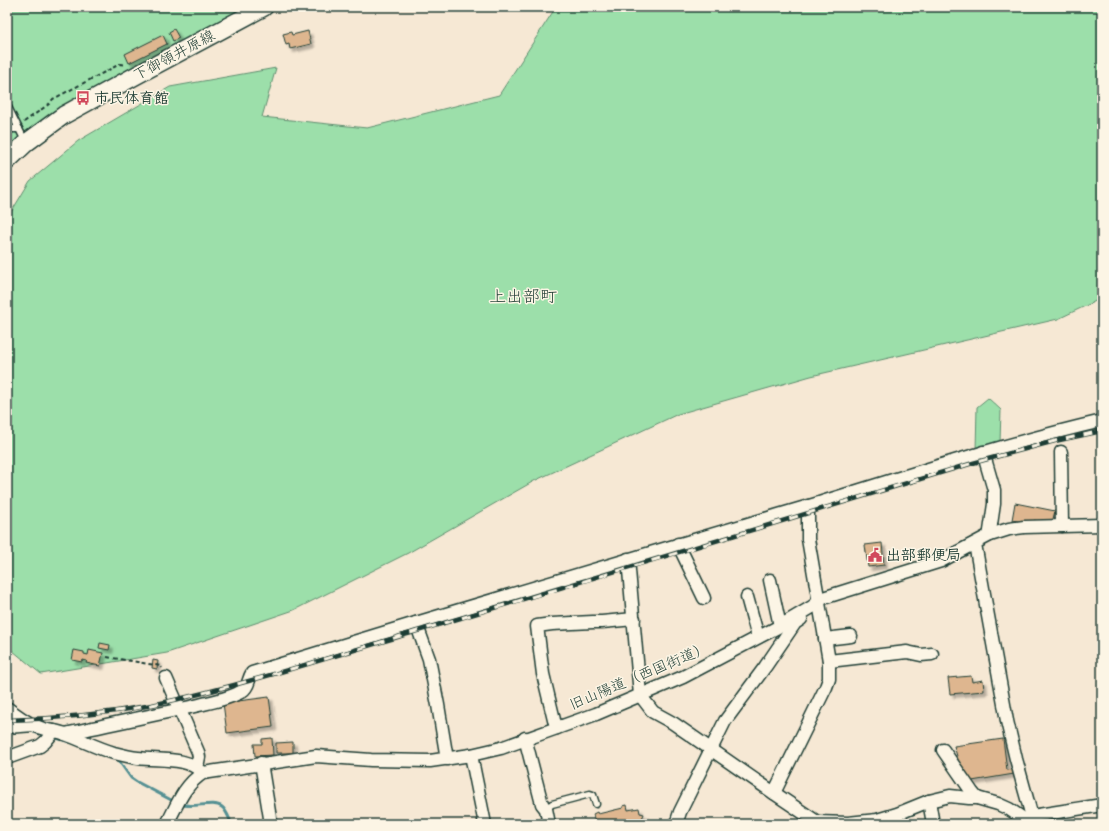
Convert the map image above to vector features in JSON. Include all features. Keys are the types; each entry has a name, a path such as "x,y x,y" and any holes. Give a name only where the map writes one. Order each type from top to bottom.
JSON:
{"main road":[{"name":"下御領井原線","path":"7,161 21,133 64,115 264,7"}],"street":[{"path":"7,758 40,746 55,734 220,700 239,693 247,687 250,675 252,673 983,452 1102,421"},
{"path":"983,452 994,490 994,504 990,535"},
{"path":"1061,452 1062,526"},
{"path":"774,793 829,679 829,661 808,539 808,506"},
{"name":"旧山陽道（西国街道）","path":"167,824 186,787 200,770 316,756 371,760 430,761 472,755 501,748 525,738 596,714 683,677 780,626 812,607 823,598 941,561 990,535 1009,529 1024,527 1102,525"},
{"path":"678,544 704,598"},
{"path":"975,544 1007,721 1032,821"},
{"path":"628,559 640,695 653,712 673,723 817,823 848,823 877,820 897,814 929,801 950,796 978,798 998,804 1032,821 1102,805"},
{"path":"770,580 780,626"},
{"path":"747,597 758,637"},
{"path":"676,824 680,812 725,721 795,623 812,613 818,602"},
{"path":"557,728 543,674 537,626 634,619"},
{"path":"416,623 429,659 447,759"},
{"path":"825,639 852,636"},
{"path":"829,661 907,652 921,655 932,654"},
{"path":"166,678 198,752 200,770"},
{"path":"7,708 34,725 55,734 115,753 139,758 179,761 188,763 200,770"},
{"path":"7,727 34,725"},
{"path":"525,738 542,804 546,809 549,824"},
{"path":"943,750 972,792 978,798"},
{"path":"472,755 486,824"},
{"path":"261,763 271,824"},
{"path":"929,801 933,824"}],"lane":[{"path":"7,105 21,133"},
{"path":"7,129 21,133"},
{"path":"546,809 552,804 590,794 593,795 596,804"}],"path":[{"path":"21,133 50,104 53,99 120,64"},
{"path":"107,657 158,665"}],"green space":[{"path":"7,7 251,7 32,129 7,149"},
{"path":"556,7 1102,7 1102,298 1058,319 811,376 678,414 534,481 408,553 294,610 167,653 41,674 7,646 7,219 30,181 78,141 170,87 276,68 262,117 367,128 499,95"},
{"path":"988,398 1001,410 1000,442 976,450 977,407"}],"building":[{"path":"174,29 179,38 173,41 169,32"},
{"path":"308,31 311,44 290,49 289,44 286,45 283,34 291,32 292,35"},
{"path":"163,35 167,44 129,63 125,54"},
{"path":"1015,503 1055,511 1052,523 1034,520 1034,524 1012,520"},
{"path":"882,543 884,565 868,567 865,545"},
{"path":"100,643 110,645 109,650 99,648"},
{"path":"74,650 84,652 84,654 88,655 89,650 103,653 100,666 86,663 87,661 83,660 82,662 72,660"},
{"path":"153,660 158,661 157,669 152,668"},
{"path":"971,676 972,682 983,680 984,691 950,694 948,678"},
{"path":"269,697 273,727 227,733 223,703"},
{"path":"272,738 273,755 255,756 254,744 262,744 262,739"},
{"path":"1003,739 1007,770 1014,769 1014,774 972,781 959,763 954,746"},
{"path":"293,742 293,753 276,753 276,743"},
{"path":"627,805 628,810 639,808 640,813 644,814 640,823 595,824 593,814 623,808 623,806"}],"waterway":[{"path":"34,732 45,735"},
{"path":"53,737 70,742"},
{"path":"116,757 131,778 175,802"},
{"path":"180,804 191,806 208,804 218,805 225,811 232,824"}],"railway":[{"path":"7,720 62,717 116,711 152,705 221,688 323,660 973,463 1055,441 1102,431"}],"place":[{"name":"市民体育館","path":"83,98"},
{"name":"出部郵便局","path":"875,555"}],"district":[{"name":"上出部町","path":"523,296"}]}
